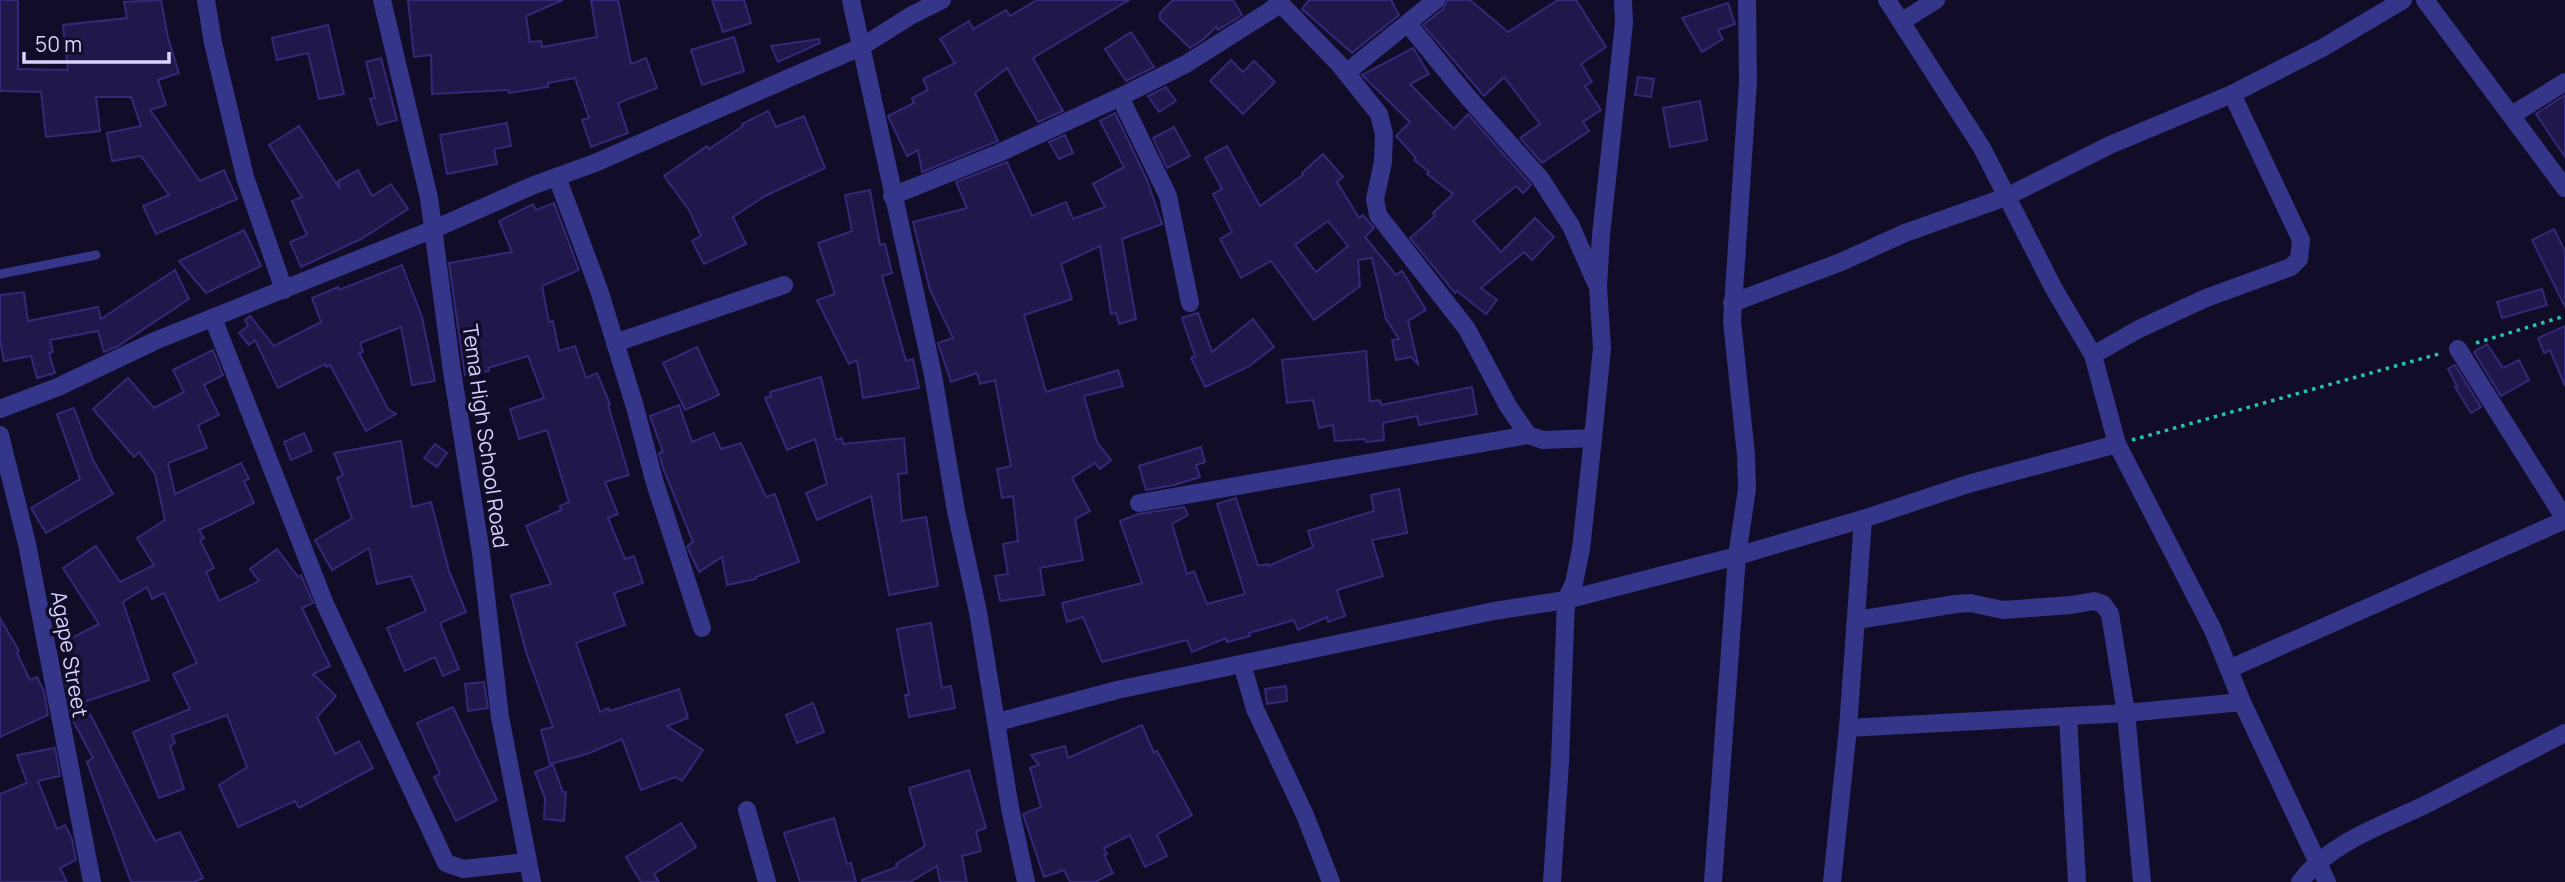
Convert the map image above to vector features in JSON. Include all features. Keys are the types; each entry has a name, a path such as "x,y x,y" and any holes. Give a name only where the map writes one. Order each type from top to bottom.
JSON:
{"street":[{"path":"206,0 213,43 245,177 284,290"},
{"name":"Tema High School Road","path":"382,0 429,198 452,371 481,553 500,717 532,882"},
{"path":"851,0 933,375 956,511 998,722 1010,808 1026,882"},
{"path":"0,409 58,387 157,340 595,163 861,47 942,0"},
{"path":"1346,73 1436,0"},
{"path":"1552,882 1566,600 1574,583 1581,549 1602,348 1598,287 1601,235 1624,23 1623,0"},
{"path":"1713,882 1737,556 1746,489 1732,303 1748,82 1747,0"},
{"path":"1887,0 1969,126 2054,289 2093,355 2117,444 2213,630 2242,702 2327,882"},
{"path":"1902,22 1936,0"},
{"path":"1732,303 1841,262 1905,233 2006,197 2110,145 2232,94 2323,47 2403,0"},
{"path":"2425,0 2565,188"},
{"path":"892,196 999,153 1186,64 1278,2 1346,73 1379,114 1384,134 1383,162 1375,199 1378,215 1467,329 1508,406 1528,435"},
{"path":"1408,24 1540,177 1571,226 1598,287"},
{"path":"2512,115 2565,82"},
{"path":"2093,355 2139,329 2206,298 2291,267 2299,259 2301,240 2232,94"},
{"path":"1120,97 1168,196 1190,303"},
{"path":"557,177 599,290 654,480 702,628"},
{"path":"615,343 784,285"},
{"path":"213,318 325,604 446,863 463,869 527,862"},
{"path":"2229,669 2565,520 2458,349"},
{"name":"Agape Street","path":"0,435 27,544 92,882"},
{"path":"1139,503 1528,435 1543,440 1593,438"},
{"path":"998,722 1117,691 1241,664 1494,611 1566,600 1737,556 1863,519 1968,484 2117,444"},
{"path":"1832,882 1848,728 1863,519"},
{"path":"1857,620 1970,603 2003,610 2071,606 2094,601 2103,604 2110,614 2126,713 2143,882"},
{"path":"1241,664 1255,709 1305,815 1331,882"},
{"path":"1848,728 2126,713 2242,702"},
{"path":"2068,716 2077,882"},
{"path":"2300,882 2318,861 2375,828 2565,733"},
{"path":"747,810 767,882"}],"lane":[{"path":"0,274 96,255"}],"path":[{"path":"2117,444 2458,349 2565,316"}],"building":[{"path":"0,0 18,0 18,69 68,70 63,25 127,18 124,2 161,0 168,38 179,73 158,80 166,105 150,110 200,181 224,170 237,199 156,234 143,206 169,195 141,156 112,161 107,133 141,126 131,97 96,97 100,131 46,137 41,92 0,91"},
{"path":"408,0 563,0 526,16 530,42 541,41 542,47 597,37 591,0 618,0 631,64 646,58 657,88 618,103 628,133 591,147 582,120 589,118 575,78 548,83 548,87 509,93 508,90 432,94 431,55 414,57"},
{"path":"712,0 744,0 751,23 723,32"},
{"path":"1037,0 1129,0 1033,58 1063,111 1038,122 1007,68 975,93 998,141 922,172 918,150 907,156 888,116 914,103 912,98 928,90 923,79 955,63 940,39 969,21 973,29 1006,10 1010,16"},
{"path":"1173,0 1233,0 1242,15 1218,30 1216,27 1190,48 1160,19 1160,13"},
{"path":"1309,0 1391,0 1399,15 1352,53 1302,9"},
{"path":"1447,0 1470,0 1508,32 1558,0 1576,0 1606,47 1581,64 1592,82 1585,86 1601,110 1583,122 1589,131 1542,163 1520,138 1540,124 1504,77 1484,96 1423,25 1443,9"},
{"path":"1728,3 1735,24 1718,30 1723,39 1702,52 1682,18"},
{"path":"328,25 344,94 319,99 308,53 277,60 272,38"},
{"path":"1131,32 1154,67 1126,81 1105,49"},
{"path":"734,37 744,71 702,85 691,50"},
{"path":"819,39 820,43 778,62 771,46"},
{"path":"1413,48 1429,74 1410,84 1454,129 1468,114 1531,185 1523,193 1516,186 1473,221 1501,252 1535,218 1554,237 1532,260 1524,252 1481,288 1497,300 1486,314 1457,291 1455,293 1410,238 1435,216 1433,213 1453,194 1414,160 1416,158 1396,136 1410,122 1362,75"},
{"path":"381,58 397,120 378,125 370,99 375,98 366,62"},
{"path":"1231,60 1243,72 1254,61 1275,82 1243,114 1210,81"},
{"path":"1638,77 1654,79 1651,97 1635,95"},
{"path":"1166,87 1176,101 1159,112 1148,96"},
{"path":"2565,95 2565,157 2536,114"},
{"path":"1700,101 1707,140 1670,147 1663,108"},
{"path":"768,111 776,127 804,116 825,168 765,196 733,217 746,244 704,264 692,241 701,236 689,210 664,176 707,146 709,149 743,126 742,124"},
{"path":"1115,113 1147,180 1162,224 1122,239 1136,319 1119,324 1116,313 1111,314 1100,246 1061,264 1072,299 1024,315 1046,392 1118,370 1123,386 1084,396 1097,442 1111,460 1100,469 1095,463 1072,478 1090,511 1075,519 1083,560 1040,568 1044,595 1000,601 995,576 1008,574 1003,544 1018,541 1013,496 1002,498 997,469 1011,466 995,380 980,384 977,373 951,382 938,343 953,338 930,290 913,222 967,208 956,182 1007,162 1032,216 1066,202 1073,219 1105,207 1093,184 1124,167 1100,121"},
{"path":"507,123 511,146 494,149 497,164 447,174 440,135"},
{"path":"299,126 340,189 338,181 358,170 372,196 391,184 408,209 361,239 301,267 290,242 307,235 292,201 302,197 269,145"},
{"path":"1174,127 1190,156 1167,168 1153,138"},
{"path":"1065,135 1073,153 1059,159 1049,142"},
{"path":"1227,146 1260,206 1303,175 1302,173 1323,154 1343,177 1337,182 1359,218 1363,215 1374,228 1365,237 1396,275 1402,271 1426,310 1408,321 1418,364 1411,357 1396,360 1392,340 1399,339 1386,319 1372,258 1358,260 1360,286 1314,320 1271,261 1241,278 1220,239 1232,232 1213,194 1222,189 1205,158","holes":["1328,221 1348,246 1316,272 1295,245"]},
{"path":"870,190 880,245 885,244 892,273 882,276 906,361 913,359 919,388 863,398 857,360 849,364 817,300 835,294 818,243 852,231 845,195"},
{"path":"554,203 579,270 542,286 549,322 553,321 559,351 575,346 586,378 597,373 610,404 608,405 629,475 605,482 618,514 608,518 625,559 634,556 643,583 614,593 625,625 576,643 600,712 679,689 688,718 667,726 703,750 682,781 675,777 641,790 622,739 587,754 550,764 541,730 553,727 526,652 511,595 551,584 526,526 561,510 560,506 569,502 547,430 519,439 510,409 544,398 528,356 488,368 489,371 465,375 449,263 512,252 499,221 533,204 536,210"},
{"path":"2554,229 2565,251 2565,307 2532,240"},
{"path":"244,230 261,266 206,293 179,261"},
{"path":"402,265 422,317 435,381 412,385 401,327 360,343 363,352 359,353 388,409 396,414 366,431 330,365 326,367 325,364 278,388 255,340 249,345 239,333 248,326 245,320 250,316 274,346 321,322 312,298"},
{"path":"175,270 189,299 118,346 104,352 98,331 50,340 53,352 49,353 55,373 37,378 31,356 4,361 0,341 0,295 24,292 28,321 98,307 101,319"},
{"path":"2542,289 2547,305 2502,318 2497,302"},
{"path":"1198,313 1212,352 1253,319 1274,347 1248,367 1205,387 1191,358 1195,356 1182,318"},
{"path":"2565,326 2565,386 2550,350 2544,353 2538,338"},
{"path":"2487,344 2503,368 2519,360 2529,380 2501,396 2474,352"},
{"path":"697,347 719,395 685,410 663,363"},
{"path":"213,350 223,375 204,385 219,415 198,425 207,448 168,463 175,494 241,463 249,479 244,481 254,503 199,530 204,538 200,540 214,568 206,572 219,601 259,581 250,569 277,549 298,577 301,575 313,603 302,608 330,666 313,674 336,696 317,717 335,754 359,741 373,768 299,808 295,801 238,827 219,785 247,767 227,715 172,735 175,743 170,746 184,789 159,798 133,732 190,709 173,674 197,663 164,593 152,599 147,587 123,602 149,680 84,702 155,841 180,832 203,878 194,882 131,882 87,762 93,758 72,719 65,681 76,677 60,644 99,624 63,568 96,546 120,582 154,565 137,538 165,520 155,474 139,452 134,457 93,409 128,378 154,408 184,392 173,370"},
{"path":"1366,351 1370,401 1380,400 1381,405 1472,387 1477,414 1419,425 1417,416 1383,423 1384,440 1335,441 1333,425 1319,428 1313,400 1287,403 1282,360"},
{"path":"2455,365 2481,407 2471,413 2455,387 2457,386 2448,369"},
{"path":"821,377 836,440 842,438 843,444 904,438 907,473 898,474 902,521 926,517 938,586 889,595 871,496 817,520 806,493 827,484 815,439 787,450 765,398 771,396 770,392"},
{"path":"679,405 692,442 714,433 721,449 741,443 766,497 775,494 799,562 756,579 727,585 722,557 699,572 687,546 693,542 663,468 659,453 663,452 650,416"},
{"path":"74,408 93,460 113,494 46,533 31,508 80,479 57,414"},
{"path":"304,433 312,451 291,460 284,442"},
{"path":"401,441 412,507 431,502 449,571 466,612 440,623 459,669 443,676 435,657 405,671 387,628 426,611 411,576 377,584 369,548 332,570 315,540 352,518 337,478 343,475 334,453"},
{"path":"435,444 447,453 437,467 424,458"},
{"path":"1201,447 1205,462 1196,465 1200,477 1146,490 1139,466"},
{"path":"1399,489 1407,533 1372,540 1383,576 1337,590 1345,616 1328,622 1327,617 1298,630 1294,620 1249,633 1250,636 1227,642 1226,638 1192,652 1187,640 1102,662 1083,617 1067,622 1062,603 1142,583 1120,521 1138,514 1184,507 1188,515 1172,524 1187,574 1194,571 1207,604 1245,594 1217,504 1236,498 1258,566 1268,566 1313,547 1308,531 1374,511 1371,495"},
{"path":"0,618 19,651 17,653 30,680 37,677 44,691 48,715 0,737"},
{"path":"931,623 942,688 951,686 955,708 909,717 905,695 909,695 897,629"},
{"path":"484,682 488,708 468,711 465,684"},
{"path":"1286,686 1287,701 1267,704 1265,689"},
{"path":"813,703 824,732 797,743 786,715"},
{"path":"453,707 497,800 456,821 434,777 440,774 417,723"},
{"path":"1142,725 1154,753 1157,751 1192,815 1157,835 1167,856 1145,867 1130,835 1104,848 1107,854 1104,855 1113,873 1095,882 1070,882 1064,870 1044,877 1023,814 1041,807 1030,768 1039,765 1031,755 1065,746 1068,758"},
{"path":"55,748 60,776 38,781 57,829 65,825 72,839 76,860 60,868 67,882 0,882 0,794 27,783 17,755"},
{"path":"553,765 563,792 566,792 564,821 544,819 545,798 535,772"},
{"path":"969,770 986,828 976,831 981,851 962,856 967,882 940,882 937,866 910,882 862,882 897,867 896,864 925,846 909,788"},
{"path":"834,818 847,864 851,863 856,882 800,882 784,833"},
{"path":"681,823 696,847 654,874 659,882 641,882 626,857"}]}
